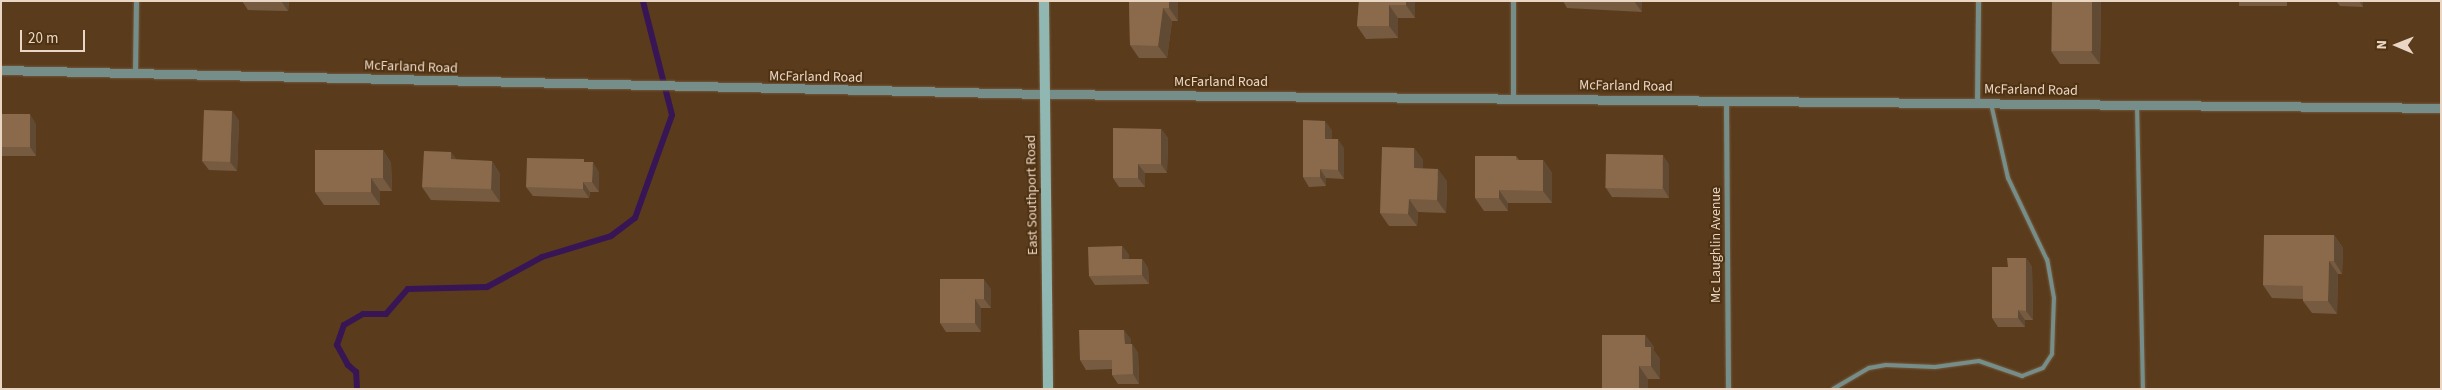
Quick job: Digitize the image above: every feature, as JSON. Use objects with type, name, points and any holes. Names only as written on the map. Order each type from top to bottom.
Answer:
[{"type":"main road","name":"East Southport Road","points":[[1044,1],[1048,389]]},
{"type":"street","points":[[135,73],[136,1]]},
{"type":"street","points":[[1513,1],[1513,99]]},
{"type":"street","points":[[1977,104],[1978,1]]},
{"type":"street","name":"McFarland Road","points":[[1,70],[724,89],[1044,94],[2441,108]]},
{"type":"street","name":"Mc Laughlin Avenue","points":[[1726,101],[1728,389]]},
{"type":"lane","points":[[1833,389],[1869,368],[1886,366],[1935,367],[1979,361],[2022,376],[2043,368],[2052,354],[2054,298],[2047,260],[2008,178],[1991,104]]},
{"type":"lane","points":[[2138,105],[2143,389]]},
{"type":"building","points":[[1129,1],[1169,1],[1169,8],[1163,8],[1158,46],[1130,45]]},
{"type":"building","points":[[1359,1],[1406,1],[1406,5],[1389,5],[1389,26],[1357,26]]},
{"type":"building","points":[[2052,1],[2092,1],[2092,51],[2052,51]]},
{"type":"building","points":[[204,110],[232,111],[230,162],[202,161]]},
{"type":"building","points":[[1,114],[30,114],[30,147],[1,147]]},
{"type":"building","points":[[1303,120],[1325,121],[1325,139],[1338,139],[1338,170],[1320,169],[1320,177],[1303,177]]},
{"type":"building","points":[[1113,128],[1161,129],[1161,164],[1138,164],[1138,178],[1113,178]]},
{"type":"building","points":[[1382,147],[1414,148],[1414,168],[1438,169],[1437,200],[1409,199],[1408,214],[1380,213]]},
{"type":"building","points":[[315,150],[383,150],[383,178],[371,178],[371,192],[315,192]]},
{"type":"building","points":[[424,151],[451,152],[451,159],[492,161],[491,189],[422,187]]},
{"type":"building","points":[[1606,154],[1663,155],[1662,189],[1605,188]]},
{"type":"building","points":[[1475,156],[1516,156],[1516,160],[1543,160],[1543,191],[1499,190],[1499,198],[1475,198]]},
{"type":"building","points":[[527,158],[584,159],[584,162],[593,162],[592,182],[583,182],[583,189],[526,187]]},
{"type":"building","points":[[2264,235],[2334,235],[2334,261],[2329,261],[2328,301],[2303,301],[2303,286],[2263,285]]},
{"type":"building","points":[[1122,246],[1122,259],[1142,259],[1142,275],[1089,276],[1088,247]]},
{"type":"building","points":[[2007,258],[2026,258],[2026,311],[2018,310],[2018,318],[1992,318],[1992,267],[2008,267]]},
{"type":"building","points":[[940,279],[984,279],[984,299],[975,299],[975,323],[940,323]]},
{"type":"building","points":[[1079,330],[1124,330],[1125,344],[1132,344],[1133,374],[1112,375],[1112,360],[1080,360]]},
{"type":"building","points":[[1602,335],[1645,335],[1645,347],[1651,347],[1651,366],[1639,366],[1639,389],[1602,389]]},
{"type":"waterway","points":[[357,389],[356,372],[348,365],[337,345],[344,325],[363,314],[386,314],[408,289],[487,287],[542,257],[611,236],[635,218],[672,115],[643,1]]}]
